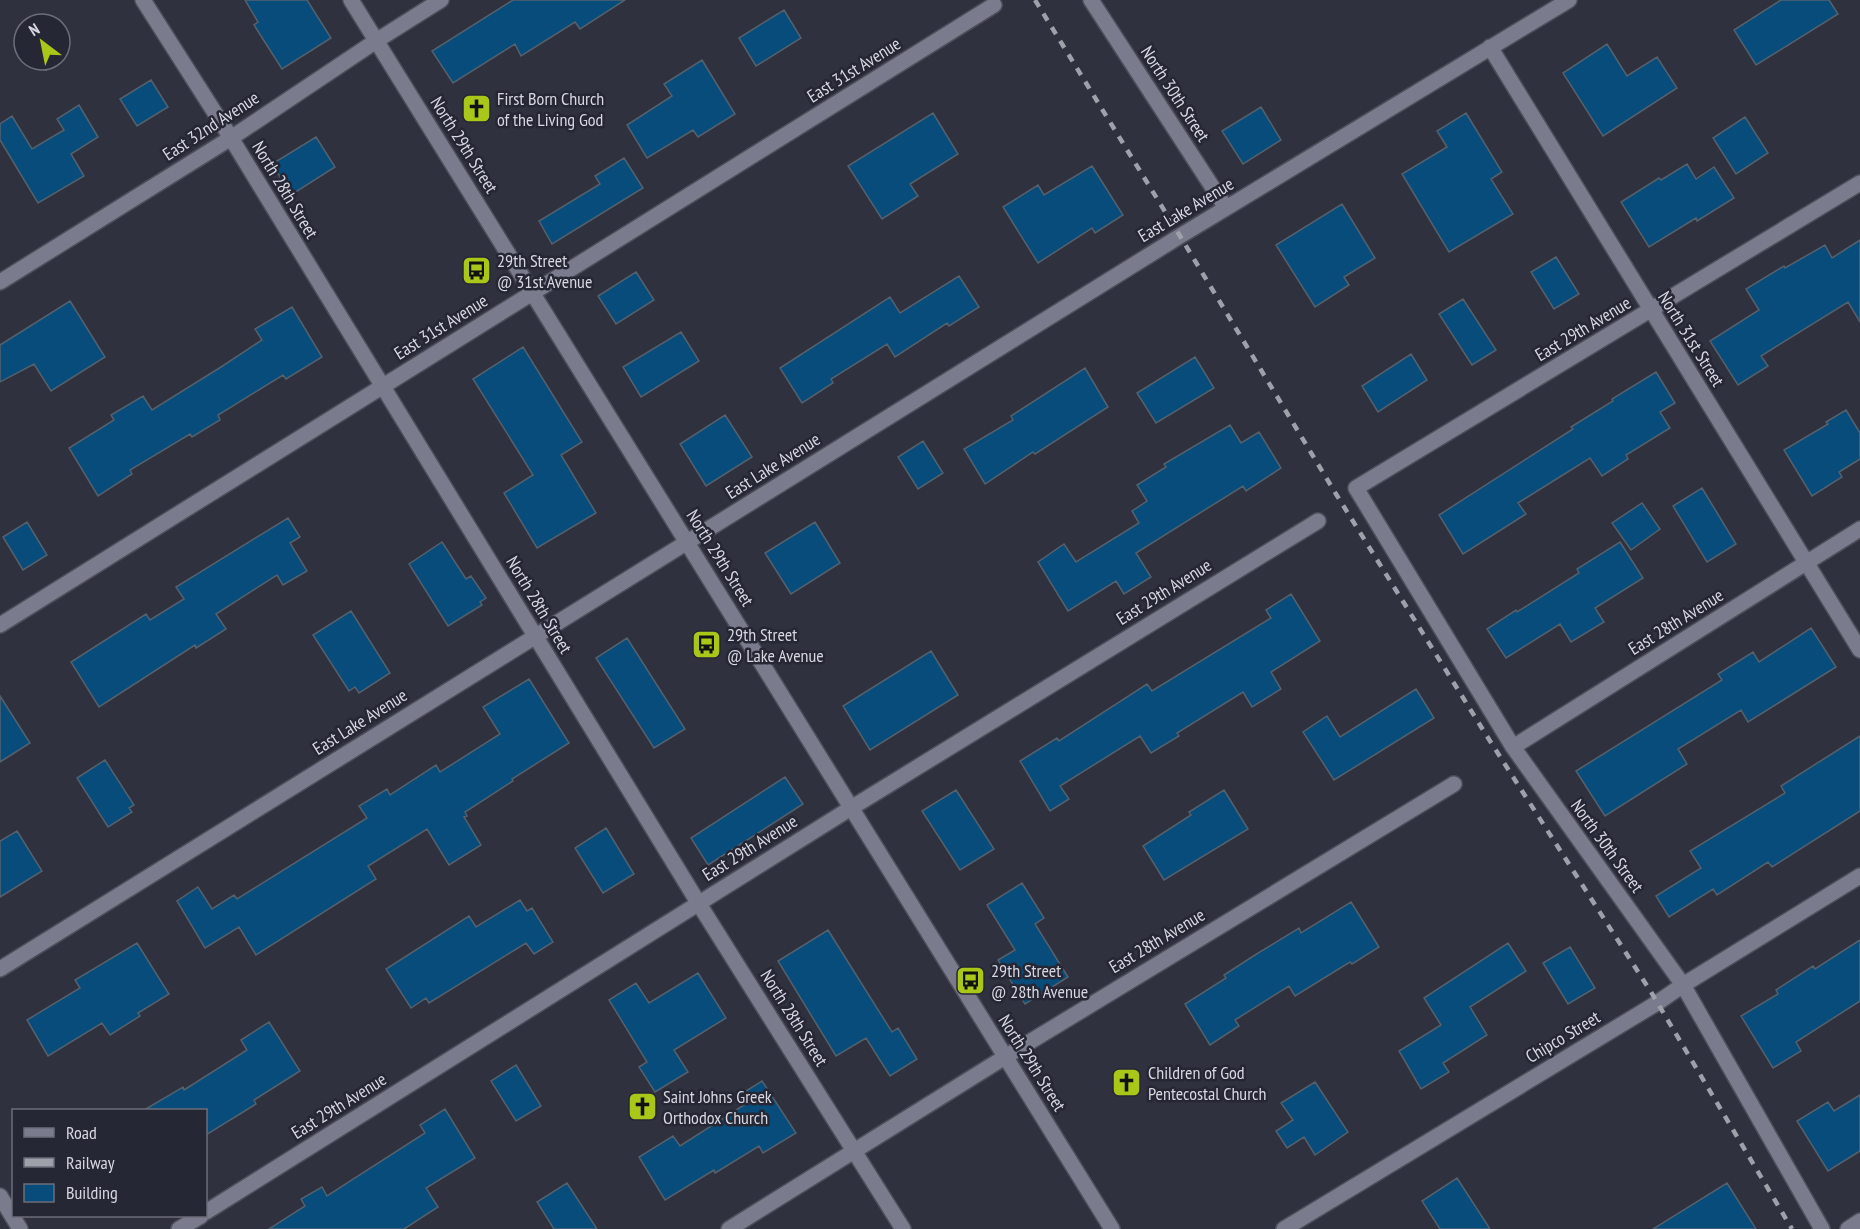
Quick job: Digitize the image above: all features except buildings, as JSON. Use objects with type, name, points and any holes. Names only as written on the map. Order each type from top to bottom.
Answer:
[{"type":"street","name":"North 28th Street","points":[[143,0],[231,138],[699,904],[903,1229]]},
{"type":"street","name":"North 29th Street","points":[[351,0],[1112,1229]]},
{"type":"street","name":"East 32nd Avenue","points":[[0,282],[231,138],[376,40],[441,0]]},
{"type":"street","name":"North 30th Street","points":[[1091,0],[1226,208]]},
{"type":"street","name":"East Lake Avenue","points":[[0,969],[1226,208],[1569,0]]},
{"type":"street","name":"East 31st Avenue","points":[[0,625],[994,5]]},
{"type":"street","name":"North 31st Street","points":[[1490,47],[1860,650]]},
{"type":"street","name":"East 29th Avenue","points":[[1356,488],[1860,183]]},
{"type":"street","name":"North 30th Street","points":[[1356,488],[1513,747],[1683,985],[1822,1229]]},
{"type":"street","name":"East 29th Avenue","points":[[207,1211],[851,808],[1318,520]]},
{"type":"street","name":"East 28th Avenue","points":[[1513,747],[1860,529]]},
{"type":"street","name":"East 28th Avenue","points":[[729,1229],[1005,1057],[1454,784]]},
{"type":"street","name":"Chipco Street","points":[[1284,1229],[1657,1003],[1860,876]]},
{"type":"street","points":[[0,1197],[12,1216]]},
{"type":"street","points":[[179,1229],[198,1217]]},
{"type":"street","points":[[1848,1229],[1860,1221]]},
{"type":"railway","points":[[1035,0],[1336,494],[1490,741],[1651,992],[1792,1229]]},
{"type":"place","name":"First Born Church of the Living God","points":[[476,109]]},
{"type":"place","name":"29th Street @ 31st Avenue","points":[[476,271]]},
{"type":"place","name":"29th Street @ Lake Avenue","points":[[706,645]]},
{"type":"place","name":"29th Street @ 28th Avenue","points":[[970,981]]},
{"type":"place","name":"Children of God Pentecostal Church","points":[[1127,1083]]},
{"type":"place","name":"Saint Johns Greek Orthodox Church","points":[[642,1107]]}]
